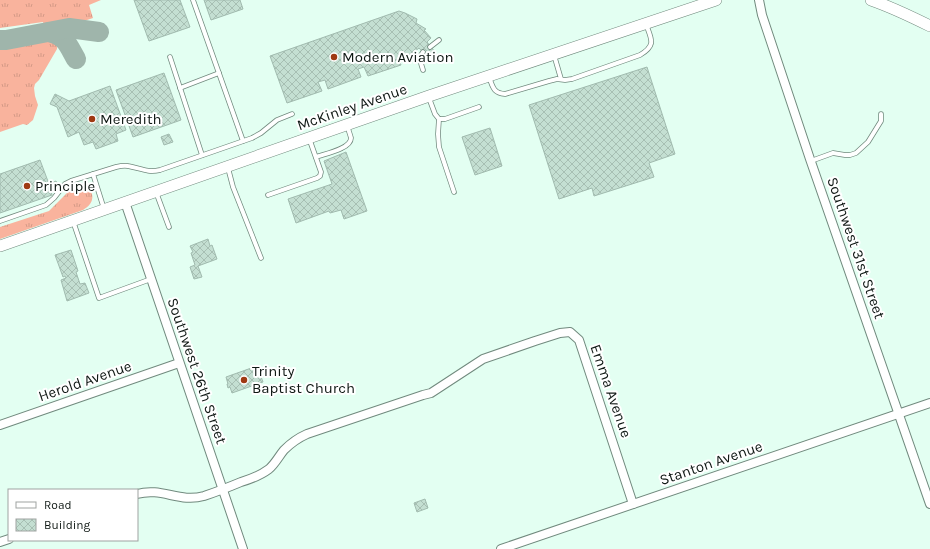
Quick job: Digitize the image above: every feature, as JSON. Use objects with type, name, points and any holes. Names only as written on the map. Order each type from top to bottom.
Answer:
[{"type":"main road","name":"McKinley Avenue","points":[[0,246],[428,96],[716,0]]},
{"type":"main road","points":[[870,0],[886,5],[930,26]]},
{"type":"street","name":"Southwest 31st Street","points":[[759,0],[762,15],[811,161],[930,504]]},
{"type":"street","name":"Southwest 26th Street","points":[[125,202],[243,549]]},
{"type":"street","name":"Emma Avenue","points":[[138,494],[151,492],[161,493],[188,499],[198,498],[222,490],[262,474],[277,461],[290,444],[307,434],[431,393],[483,359],[560,333],[570,332],[579,340],[633,504]]},
{"type":"street","name":"Herold Avenue","points":[[0,425],[179,363]]},
{"type":"street","name":"Stanton Avenue","points":[[501,549],[930,403]]},
{"type":"lane","points":[[193,0],[243,141]]},
{"type":"lane","points":[[489,76],[494,90],[498,94],[505,94],[557,79],[572,78],[640,55],[650,47],[651,42],[645,23]]},
{"type":"lane","points":[[430,47],[438,40]]},
{"type":"lane","points":[[422,70],[420,57],[423,52]]},
{"type":"lane","points":[[554,54],[561,79]]},
{"type":"lane","points":[[170,57],[202,155]]},
{"type":"lane","points":[[180,88],[219,73]]},
{"type":"lane","points":[[428,96],[435,114],[439,119],[439,147],[454,192]]},
{"type":"lane","points":[[439,119],[445,119],[479,107]]},
{"type":"lane","points":[[0,221],[46,205],[54,198],[65,184],[77,178],[122,166],[154,171],[252,138],[277,120],[292,114]]},
{"type":"lane","points":[[811,161],[833,153],[845,155],[856,153],[868,142],[881,121],[881,114]]},
{"type":"lane","points":[[316,157],[347,146],[351,138],[347,125]]},
{"type":"lane","points":[[268,195],[320,176],[321,172],[309,138]]},
{"type":"lane","points":[[228,166],[233,187],[261,258]]},
{"type":"lane","points":[[93,174],[104,209]]},
{"type":"lane","points":[[156,191],[169,228]]},
{"type":"lane","points":[[72,220],[99,298],[151,279]]},
{"type":"green space","points":[[0,0],[101,0],[89,5],[93,18],[87,20],[44,26],[43,22],[0,28]]},
{"type":"green space","points":[[46,37],[57,44],[57,49],[39,80],[35,84],[35,96],[38,105],[33,120],[27,125],[23,124],[0,132],[0,48]]},
{"type":"green space","points":[[81,184],[89,189],[92,195],[92,201],[83,210],[0,239],[0,227],[49,211],[73,187]]},
{"type":"building","points":[[134,0],[180,0],[190,27],[149,41]]},
{"type":"building","points":[[204,0],[240,0],[243,9],[211,20]]},
{"type":"building","name":"Modern Aviation","points":[[399,11],[417,19],[416,23],[426,29],[424,30],[431,38],[427,42],[435,52],[428,58],[419,48],[408,57],[405,54],[398,56],[401,65],[368,76],[364,67],[358,69],[361,77],[328,89],[325,80],[318,82],[322,91],[287,103],[270,56]]},
{"type":"building","points":[[647,67],[675,154],[649,163],[654,177],[594,196],[592,188],[559,199],[529,105]]},
{"type":"building","points":[[164,73],[181,120],[133,137],[116,90]]},
{"type":"building","name":"Meredith","points":[[110,86],[126,130],[116,134],[118,141],[96,149],[93,142],[84,145],[79,132],[68,137],[57,107],[50,104],[55,94],[69,101]]},
{"type":"building","points":[[490,128],[502,166],[475,175],[462,137]]},
{"type":"building","points":[[169,134],[173,142],[164,145],[161,137]]},
{"type":"building","points":[[346,152],[367,211],[344,219],[341,210],[330,213],[329,211],[296,223],[288,199],[332,184],[324,161]]},
{"type":"building","name":"Principle","points":[[40,160],[49,184],[56,181],[58,185],[50,187],[52,195],[0,213],[0,174]]},
{"type":"building","points":[[208,239],[217,259],[198,266],[202,277],[194,279],[190,267],[195,265],[191,253],[193,252],[190,246]]},
{"type":"building","points":[[71,250],[78,271],[76,272],[80,284],[85,283],[89,293],[67,301],[61,280],[66,278],[65,276],[63,277],[55,255]]},
{"type":"building","name":"Trinity Baptist Church","points":[[257,366],[263,382],[232,393],[230,387],[228,388],[226,377]]},
{"type":"building","points":[[425,499],[428,508],[417,512],[414,503]]},
{"type":"taxiway","points":[[0,40],[69,28],[99,32]]},
{"type":"taxiway","points":[[49,32],[63,39],[76,59]]},
{"type":"place","name":"Modern Aviation","points":[[334,57]]},
{"type":"place","name":"Meredith","points":[[92,119]]},
{"type":"place","name":"Principle","points":[[27,186]]},
{"type":"place","name":"Trinity Baptist Church","points":[[244,380]]}]
